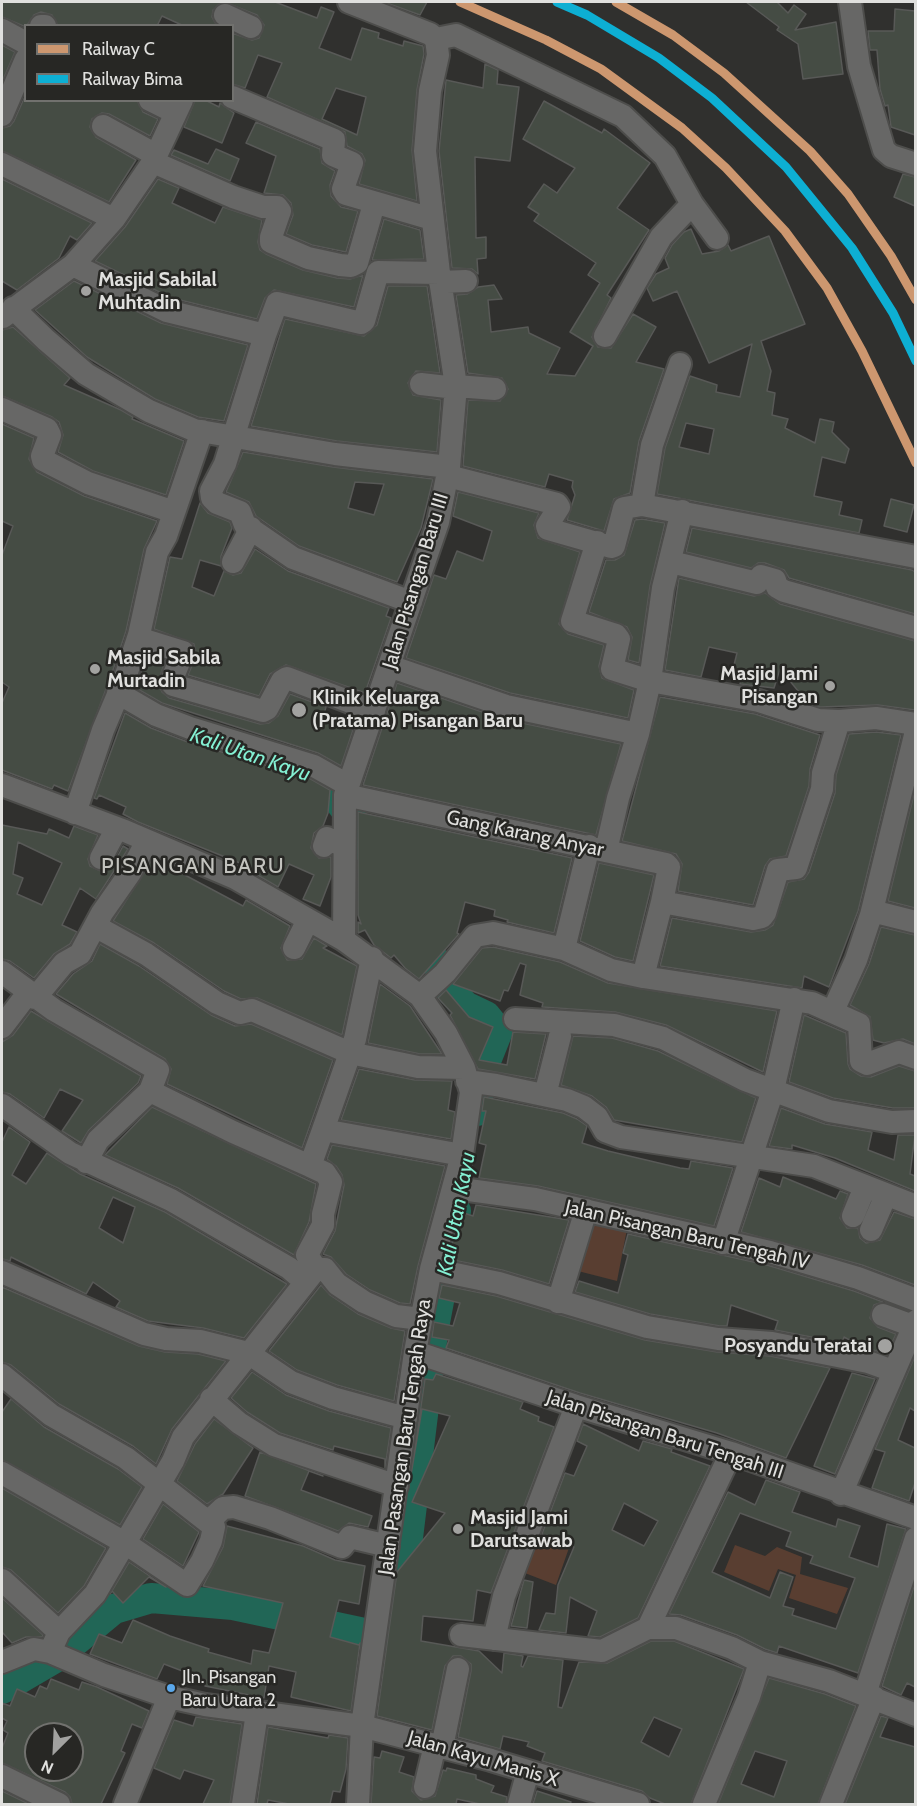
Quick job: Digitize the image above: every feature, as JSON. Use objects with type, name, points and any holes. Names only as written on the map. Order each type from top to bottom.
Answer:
[{"type":"street","points":[[349,2],[430,34],[436,39],[456,35],[623,116],[665,156],[692,204],[717,238]]},
{"type":"street","points":[[850,2],[859,66],[884,150],[891,156],[915,164]]},
{"type":"street","points":[[225,14],[251,27]]},
{"type":"street","points":[[2,30],[24,42]]},
{"type":"street","name":"Jalan Pisangan Baru III","points":[[344,940],[334,846],[345,797],[438,522],[448,471],[456,382],[432,219],[425,151],[430,91],[438,54],[436,39]]},
{"type":"street","points":[[2,115],[24,64]]},
{"type":"street","points":[[234,98],[334,140],[333,155],[352,163],[344,192],[374,204],[432,219]]},
{"type":"street","points":[[158,102],[179,107],[154,158],[114,219],[73,265],[7,313],[86,374],[149,411],[202,431],[448,471],[557,504],[559,507],[547,526],[548,529],[614,546],[624,508],[642,505],[915,557]]},
{"type":"street","points":[[103,126],[154,158],[233,197],[263,207],[277,207],[280,211],[271,242],[308,258],[340,265],[351,266],[357,263],[374,204]]},
{"type":"street","points":[[2,164],[114,219]]},
{"type":"street","points":[[605,336],[661,237],[692,204]]},
{"type":"street","points":[[73,265],[166,311],[265,335]]},
{"type":"street","points":[[411,602],[293,558],[243,524],[240,512],[217,503],[212,498],[211,491],[234,438],[277,303],[361,323],[364,321],[378,272],[466,281]]},
{"type":"street","points":[[642,505],[652,445],[680,364]]},
{"type":"street","points":[[420,377],[495,389]]},
{"type":"street","points":[[2,409],[47,429],[50,435],[42,456],[43,460],[88,483],[174,512]]},
{"type":"street","points":[[75,813],[138,638],[157,552],[166,536],[202,431]]},
{"type":"street","points":[[564,949],[618,798],[638,734],[650,681],[663,588],[682,511]]},
{"type":"street","points":[[233,562],[251,528]]},
{"type":"street","points":[[597,542],[573,621],[616,635],[619,639],[612,669],[650,681],[759,701],[818,720],[839,722],[876,718],[915,724]]},
{"type":"street","points":[[671,562],[757,583],[761,576],[776,580],[777,587],[784,591],[915,627]]},
{"type":"street","points":[[138,638],[183,652],[171,682],[173,685],[263,711],[267,709],[282,681],[287,678],[374,711]]},
{"type":"street","points":[[389,666],[506,706],[638,734]]},
{"type":"street","name":"Gang Karang Anyar","points":[[116,698],[165,718],[314,766],[345,797],[598,849],[669,867],[662,902]]},
{"type":"street","points":[[643,977],[662,902],[753,919],[762,917],[778,870],[796,868],[822,789],[823,773],[839,722]]},
{"type":"street","points":[[833,1011],[856,960],[872,910],[915,731]]},
{"type":"street","points":[[2,785],[117,828],[235,878],[344,940],[372,958],[420,996],[446,1033],[472,1079]]},
{"type":"street","points":[[101,858],[117,828]]},
{"type":"street","points":[[2,1027],[64,963],[80,954],[147,841]]},
{"type":"street","points":[[872,910],[915,922]]},
{"type":"street","points":[[294,948],[308,920]]},
{"type":"street","points":[[95,926],[146,954],[217,1003],[240,1013],[252,1010],[350,1053],[545,1095],[584,1107],[597,1117],[605,1131],[621,1137],[822,1168],[865,1187],[915,1204]]},
{"type":"street","points":[[420,996],[443,974],[475,936],[493,933],[564,949],[604,967],[643,977],[794,999],[833,1011],[859,1024],[858,1042],[861,1061],[867,1064],[899,1052],[915,1058]]},
{"type":"street","points":[[310,1166],[350,1053],[372,958]]},
{"type":"street","points":[[2,972],[31,995],[158,1070],[150,1091],[98,1140],[86,1162]]},
{"type":"street","points":[[723,1243],[773,1090],[794,999]]},
{"type":"street","points":[[516,1019],[614,1024],[663,1038],[745,1080],[849,1116],[892,1122],[915,1121]]},
{"type":"street","points":[[545,1095],[560,1036]]},
{"type":"street","name":"Jalan Pasangan Baru Tengah Raya","points":[[358,1804],[362,1726],[406,1418],[425,1356],[421,1319],[439,1270],[458,1188],[472,1079]]},
{"type":"street","points":[[150,1091],[233,1132],[326,1173],[331,1182],[323,1214],[323,1225],[307,1257],[310,1276]]},
{"type":"street","points":[[2,1105],[86,1162],[171,1200],[289,1268],[310,1276]]},
{"type":"street","points":[[323,1130],[462,1155]]},
{"type":"street","points":[[853,1216],[865,1187]]},
{"type":"street","name":"Jalan Pisangan Baru Tengah IV","points":[[458,1188],[586,1210],[814,1264],[915,1300]]},
{"type":"street","points":[[871,1230],[886,1195]]},
{"type":"street","points":[[558,1302],[586,1210]]},
{"type":"street","points":[[2,1662],[34,1649],[53,1645],[90,1601],[125,1544],[183,1437],[310,1276],[325,1269],[337,1284],[364,1302],[396,1316],[421,1319]]},
{"type":"street","points":[[439,1270],[499,1283],[647,1327],[718,1339],[772,1343],[868,1362],[893,1371]]},
{"type":"street","points":[[2,1272],[144,1334],[166,1339],[200,1341],[248,1353],[291,1382],[333,1398],[406,1418]]},
{"type":"street","points":[[841,1494],[893,1371],[913,1332],[883,1315]]},
{"type":"street","name":"Jalan Pisangan Baru Tengah III","points":[[425,1356],[576,1407],[731,1453],[915,1521]]},
{"type":"street","points":[[2,1375],[51,1415],[126,1458],[208,1522],[214,1527],[211,1541],[187,1585],[125,1544],[2,1473]]},
{"type":"street","points":[[211,1400],[239,1423],[274,1445],[397,1486]]},
{"type":"street","points":[[494,1639],[504,1596],[576,1407]]},
{"type":"street","points":[[648,1628],[731,1453]]},
{"type":"street","points":[[208,1522],[223,1508],[234,1507],[270,1518],[342,1547],[350,1537],[388,1546]]},
{"type":"street","points":[[831,1804],[869,1695],[915,1521]]},
{"type":"street","points":[[2,1580],[53,1645]]},
{"type":"street","points":[[462,1635],[602,1651],[648,1628],[676,1628],[732,1648],[760,1662],[869,1695],[915,1714]]},
{"type":"street","name":"Jalan Kayu Manis X","points":[[53,1645],[79,1665],[169,1697],[257,1713],[362,1726],[528,1771],[638,1804]]},
{"type":"street","points":[[704,1804],[760,1662]]},
{"type":"street","points":[[425,1787],[439,1746],[458,1670]]},
{"type":"street","points":[[125,1804],[169,1697]]},
{"type":"street","points":[[243,1804],[257,1713]]},
{"type":"street","points":[[519,1804],[528,1771]]},
{"type":"street","points":[[2,1776],[59,1804]]},
{"type":"shaded area","points":[[588,1221],[627,1229],[617,1281],[574,1270]]},
{"type":"shaded area","points":[[530,1532],[570,1545],[556,1585],[517,1570]]},
{"type":"shaded area","points":[[735,1545],[765,1556],[777,1547],[802,1557],[800,1574],[848,1588],[837,1614],[789,1598],[796,1575],[778,1569],[769,1591],[724,1572]]},
{"type":"building","points":[[2,2],[224,2],[213,10],[212,17],[216,24],[180,24],[162,16],[158,24],[57,24],[52,15],[41,12],[34,15],[24,26],[2,17]]},
{"type":"building","points":[[224,2],[275,2],[317,18],[321,7],[334,12],[319,48],[351,60],[362,28],[379,33],[378,38],[403,46],[404,41],[423,46],[424,54],[417,90],[412,150],[417,201],[359,184],[365,160],[362,154],[347,146],[345,132],[267,97],[282,63],[258,55],[245,88],[234,85],[234,34],[252,40],[259,38],[264,25],[257,15]],"holes":[[[336,88],[366,97],[357,135],[322,119]]]},
{"type":"building","points":[[384,2],[427,2],[420,15]]},
{"type":"building","points":[[746,2],[777,2],[788,13],[794,5],[806,14],[795,30],[836,22],[843,74],[803,79],[798,44],[777,30],[779,27]]},
{"type":"building","points":[[895,9],[915,11],[915,135],[891,127],[888,105],[885,106],[880,89],[877,50],[870,50],[868,31],[894,31]]},
{"type":"building","points":[[2,45],[15,52],[2,82]]},
{"type":"building","points":[[485,64],[498,70],[497,84],[519,87],[510,161],[475,157],[476,238],[486,237],[486,258],[477,259],[478,274],[472,269],[452,268],[439,151],[446,80],[483,88]]},
{"type":"building","points":[[24,98],[24,102],[138,102],[143,112],[158,119],[150,136],[109,114],[102,113],[92,119],[90,127],[96,137],[136,160],[109,202],[2,151],[2,128],[10,126]]},
{"type":"building","points":[[544,101],[602,133],[604,129],[650,163],[617,208],[649,230],[607,295],[611,298],[592,337],[598,347],[611,348],[633,314],[656,327],[636,362],[664,369],[639,441],[630,493],[614,499],[604,531],[567,520],[575,495],[572,487],[573,481],[549,474],[545,487],[463,466],[468,400],[500,401],[508,389],[502,378],[468,373],[456,295],[467,294],[478,287],[494,285],[502,299],[488,300],[491,332],[528,327],[529,333],[560,348],[547,374],[575,376],[593,346],[570,332],[600,283],[588,275],[596,263],[534,221],[539,214],[528,207],[544,184],[557,193],[575,168],[523,139]]},
{"type":"building","points":[[194,102],[209,102],[219,107],[220,103],[234,113],[222,143],[184,127]]},
{"type":"building","points":[[256,122],[320,149],[322,163],[335,171],[330,185],[331,196],[341,207],[358,211],[346,252],[312,245],[286,234],[293,215],[291,203],[283,195],[264,193],[276,156],[246,143]]},
{"type":"building","points":[[216,149],[239,159],[230,181],[171,155],[174,150],[208,164]]},
{"type":"building","points":[[903,174],[915,177],[915,206],[894,197]]},
{"type":"building","points":[[2,179],[92,223],[77,240],[70,236],[59,258],[17,290],[2,281]]},
{"type":"building","points":[[158,179],[179,188],[172,203],[215,223],[223,207],[262,220],[258,242],[260,250],[266,254],[303,270],[337,278],[350,279],[363,275],[354,307],[274,290],[265,298],[257,319],[172,298],[95,261],[125,227]]},
{"type":"building","points":[[384,219],[420,230],[424,259],[372,260]]},
{"type":"building","points":[[691,229],[702,254],[719,251],[728,245],[731,251],[769,236],[805,324],[761,341],[771,371],[767,391],[775,393],[772,415],[788,419],[785,428],[815,443],[820,419],[834,422],[832,432],[849,449],[845,463],[822,457],[814,496],[842,502],[839,515],[862,520],[859,533],[657,494],[665,448],[690,376],[717,385],[716,392],[740,397],[752,344],[709,363],[677,291],[653,301],[647,288],[656,274],[669,268],[665,258],[672,245],[684,232]],"holes":[[[686,423],[714,429],[709,454],[679,447]]]},
{"type":"building","points":[[74,281],[161,323],[248,345],[224,421],[198,417],[155,399],[87,357],[35,310]]},
{"type":"building","points":[[388,286],[427,286],[440,373],[416,371],[408,383],[413,395],[441,400],[437,452],[337,441],[251,426],[285,319],[364,336],[377,325]]},
{"type":"building","points":[[13,327],[70,378],[64,385],[121,410],[133,417],[132,419],[184,441],[166,495],[93,471],[58,452],[63,435],[59,422],[2,396],[2,330]]},
{"type":"building","points":[[2,424],[34,438],[29,459],[37,472],[84,496],[157,521],[144,549],[126,631],[68,791],[54,785],[52,789],[2,770],[2,703],[9,687],[2,682],[2,555],[13,526],[2,521]]},
{"type":"building","points":[[243,452],[333,467],[433,479],[421,528],[397,582],[299,546],[256,516],[249,502],[226,492]],"holes":[[[355,482],[384,484],[374,515],[348,508]]]},
{"type":"building","points":[[458,492],[539,513],[534,525],[538,538],[580,552],[559,624],[568,634],[604,645],[599,666],[602,678],[634,690],[628,718],[510,693],[406,658],[434,575],[446,579],[457,551],[483,561],[492,531],[453,516]]},
{"type":"building","points":[[891,499],[914,505],[907,532],[884,526]]},
{"type":"building","points":[[200,503],[208,513],[230,522],[232,528],[221,556],[221,566],[200,560],[192,587],[214,596],[224,571],[233,575],[241,573],[255,549],[288,571],[389,608],[386,616],[391,618],[365,693],[286,665],[270,674],[259,696],[188,675],[196,656],[194,644],[154,629],[170,557],[182,559]]},
{"type":"building","points":[[635,520],[665,523],[650,586],[639,663],[628,660],[632,637],[627,627],[589,612],[606,560],[615,560],[624,555]]},
{"type":"building","points":[[692,528],[912,570],[915,572],[915,614],[789,578],[784,570],[765,563],[758,563],[751,568],[686,552]]},
{"type":"building","points":[[679,578],[754,596],[765,593],[780,604],[915,641],[915,710],[878,705],[820,707],[808,703],[780,669],[774,688],[740,684],[741,679],[731,677],[737,653],[709,647],[701,677],[665,670]]},
{"type":"building","points":[[147,655],[165,661],[158,683],[162,692],[169,698],[260,724],[269,723],[278,716],[290,694],[326,707],[323,717],[353,730],[341,766],[318,753],[162,703],[136,688]]},
{"type":"building","points":[[397,683],[503,719],[621,744],[596,835],[363,785]]},
{"type":"building","points":[[660,697],[755,714],[820,735],[810,769],[809,786],[786,856],[770,859],[765,866],[753,905],[678,891],[682,864],[676,854],[622,841]]},
{"type":"building","points":[[125,713],[151,728],[185,741],[309,778],[330,790],[328,813],[323,826],[314,833],[311,848],[319,858],[331,857],[331,877],[320,906],[303,899],[314,875],[289,864],[278,887],[249,870],[250,867],[138,822],[123,814],[126,807],[99,795],[97,799],[94,798]]},
{"type":"building","points":[[876,732],[901,735],[858,911],[829,987],[804,976],[802,988],[660,966],[672,918],[751,932],[765,930],[773,925],[788,882],[804,879],[809,872],[835,793],[836,775],[849,734]]},
{"type":"building","points":[[915,790],[915,908],[888,901]]},
{"type":"building","points":[[358,812],[572,858],[554,933],[507,922],[508,920],[494,916],[495,910],[465,902],[457,933],[459,934],[419,979],[394,955],[391,958],[374,945],[365,930],[358,933],[358,922],[361,924],[358,915]]},
{"type":"building","points":[[2,825],[47,834],[49,829],[69,838],[74,826],[98,835],[88,859],[90,866],[101,871],[113,865],[123,846],[128,849],[96,899],[80,888],[62,925],[77,932],[70,944],[54,954],[34,978],[10,961],[2,959]],"holes":[[[18,842],[62,863],[42,905],[17,894],[23,878],[13,874]]]},
{"type":"building","points":[[153,858],[243,906],[246,900],[290,926],[281,948],[287,960],[302,959],[314,938],[327,946],[323,948],[357,966],[342,1035],[257,998],[241,999],[224,991],[154,943],[113,921]]},
{"type":"building","points":[[599,863],[654,875],[633,961],[615,957],[580,941]]},
{"type":"building","points":[[881,927],[915,935],[915,1044],[903,1039],[884,1043],[873,1040],[870,1017],[850,1005],[869,964]]},
{"type":"building","points":[[100,944],[139,966],[211,1015],[235,1026],[251,1024],[333,1060],[302,1148],[167,1084],[171,1069],[165,1059],[56,994],[73,974],[92,961]]},
{"type":"building","points":[[493,947],[560,962],[608,983],[777,1011],[763,1072],[666,1025],[615,1012],[542,1007],[543,1003],[520,995],[526,965],[520,963],[508,991],[504,990],[500,1001],[453,984],[482,948]]},
{"type":"building","points":[[380,984],[410,1006],[442,1054],[420,1054],[368,1043]]},
{"type":"building","points":[[446,990],[469,1017],[493,1027],[479,1060],[507,1065],[513,1032],[546,1034],[535,1079],[478,1069],[450,1015],[452,1013],[438,998]]},
{"type":"building","points":[[31,1011],[141,1076],[138,1083],[89,1130],[81,1143],[62,1131],[83,1100],[60,1089],[44,1118],[10,1094],[2,1092],[2,1042],[13,1035]]},
{"type":"building","points":[[804,1015],[846,1033],[848,1064],[850,1069],[861,1076],[871,1077],[899,1066],[915,1071],[915,1108],[893,1108],[833,1098],[789,1082]]},
{"type":"building","points":[[573,1036],[612,1038],[658,1051],[756,1098],[742,1142],[614,1120],[606,1107],[592,1096],[561,1085]]},
{"type":"building","points":[[359,1069],[415,1080],[452,1081],[448,1110],[455,1112],[451,1139],[341,1120]]},
{"type":"building","points":[[484,1097],[563,1113],[577,1119],[587,1126],[582,1143],[608,1151],[680,1168],[689,1169],[691,1161],[733,1168],[714,1226],[538,1186],[479,1178],[486,1145],[479,1143],[486,1111],[482,1111]]},
{"type":"building","points":[[152,1107],[316,1184],[309,1222],[294,1255],[178,1188],[105,1155]]},
{"type":"building","points":[[781,1108],[825,1124],[872,1132],[868,1150],[894,1160],[898,1135],[915,1135],[910,1174],[915,1176],[915,1191],[835,1158],[792,1145],[792,1149],[769,1146]]},
{"type":"building","points":[[9,1127],[30,1142],[12,1175],[26,1184],[47,1153],[80,1174],[165,1212],[287,1284],[244,1338],[203,1328],[148,1321],[116,1307],[120,1301],[93,1282],[86,1294],[11,1257],[10,1261],[2,1259],[2,1142]],"holes":[[[113,1197],[135,1207],[123,1243],[99,1228]]]},
{"type":"building","points":[[332,1145],[445,1166],[410,1304],[400,1303],[370,1290],[346,1274],[331,1257],[323,1254],[335,1231],[344,1185],[342,1175],[327,1159]]},
{"type":"building","points":[[783,1177],[836,1199],[840,1191],[848,1194],[840,1218],[847,1228],[858,1228],[860,1238],[866,1243],[880,1240],[894,1212],[915,1219],[915,1285],[862,1265],[741,1232],[759,1178],[780,1187]]},
{"type":"building","points":[[476,1205],[569,1220],[549,1284],[502,1270],[448,1259],[461,1212],[473,1216]]},
{"type":"building","points":[[628,1234],[767,1265],[854,1291],[883,1302],[874,1305],[870,1318],[878,1327],[896,1334],[887,1354],[862,1347],[844,1337],[842,1343],[775,1330],[778,1321],[731,1305],[727,1326],[720,1326],[650,1314],[575,1292],[579,1281],[618,1293],[628,1255],[623,1253]]},
{"type":"building","points":[[321,1285],[330,1295],[358,1314],[391,1328],[405,1331],[394,1401],[337,1385],[297,1370],[269,1351]]},
{"type":"building","points":[[442,1285],[496,1296],[645,1340],[717,1352],[770,1356],[830,1368],[786,1458],[717,1433],[580,1393],[446,1348],[449,1340],[432,1337],[434,1322],[453,1326],[460,1303],[439,1298]]},
{"type":"building","points":[[2,1287],[139,1346],[165,1352],[198,1354],[226,1361],[172,1429],[156,1464],[133,1446],[59,1404],[11,1365],[2,1362]]},
{"type":"building","points":[[915,1356],[915,1411],[910,1408],[898,1440],[915,1448],[915,1483],[909,1501],[872,1488],[885,1452],[875,1449]]},
{"type":"building","points":[[252,1372],[286,1395],[329,1411],[391,1428],[385,1468],[385,1459],[334,1446],[333,1450],[280,1433],[247,1412],[231,1398]]},
{"type":"building","points":[[852,1373],[875,1379],[835,1474],[814,1466]]},
{"type":"building","points":[[436,1374],[523,1402],[520,1409],[539,1417],[538,1421],[554,1427],[491,1593],[477,1590],[473,1621],[423,1616],[421,1641],[479,1651],[502,1673],[504,1653],[523,1656],[521,1666],[523,1667],[528,1656],[563,1660],[558,1707],[562,1708],[579,1662],[607,1663],[651,1641],[674,1641],[744,1669],[691,1804],[665,1804],[650,1798],[642,1791],[542,1761],[545,1753],[527,1746],[529,1742],[503,1736],[500,1749],[458,1737],[471,1671],[471,1664],[461,1656],[453,1656],[445,1666],[432,1730],[377,1716],[397,1572],[445,1513],[412,1502],[450,1416],[422,1409],[411,1475],[425,1379],[433,1380]],"holes":[[[654,1717],[682,1729],[669,1757],[641,1742]]]},
{"type":"building","points":[[11,1399],[44,1427],[118,1469],[142,1487],[120,1525],[2,1460],[2,1412]]},
{"type":"building","points":[[214,1419],[253,1448],[223,1494],[207,1504],[177,1481],[195,1444]]},
{"type":"building","points":[[583,1424],[639,1451],[643,1441],[672,1449],[671,1452],[710,1466],[638,1618],[600,1637],[588,1636],[597,1611],[570,1597],[566,1633],[539,1630],[546,1613],[555,1614],[558,1585],[574,1547],[542,1534],[565,1473],[574,1476],[587,1446],[577,1441]],"holes":[[[624,1503],[658,1521],[644,1546],[612,1530]]]},
{"type":"building","points":[[260,1452],[323,1476],[309,1471],[301,1490],[372,1516],[368,1527],[349,1523],[338,1531],[245,1496]]},
{"type":"building","points":[[766,1480],[800,1492],[792,1512],[836,1527],[838,1519],[860,1526],[849,1557],[878,1567],[887,1524],[906,1529],[858,1673],[779,1646],[777,1653],[737,1635],[681,1615],[669,1614],[728,1492],[755,1505]],"holes":[[[740,1513],[791,1532],[786,1546],[813,1556],[810,1563],[855,1578],[836,1629],[792,1615],[794,1609],[783,1606],[793,1577],[780,1572],[770,1598],[712,1572]]]},
{"type":"building","points":[[2,1488],[106,1548],[84,1586],[58,1613],[11,1570],[2,1567]]},
{"type":"building","points":[[163,1504],[199,1532],[183,1566],[143,1539]]},
{"type":"building","points":[[227,1526],[303,1546],[335,1560],[365,1566],[359,1604],[339,1600],[330,1637],[359,1645],[360,1643],[351,1711],[291,1697],[296,1672],[269,1666],[264,1698],[205,1686],[206,1680],[164,1664],[157,1679],[90,1654],[99,1634],[122,1643],[133,1620],[209,1649],[208,1652],[251,1664],[253,1650],[269,1653],[283,1603],[203,1586],[223,1547]]},
{"type":"building","points":[[129,1562],[166,1587],[149,1577],[123,1603],[112,1591],[110,1594]]},
{"type":"building","points":[[524,1580],[533,1582],[527,1628],[511,1626]]},
{"type":"building","points":[[915,1583],[915,1687],[907,1683],[901,1695],[882,1686]]},
{"type":"building","points":[[2,1598],[43,1635],[42,1637],[26,1637],[12,1643],[2,1632]]},
{"type":"building","points":[[769,1678],[825,1694],[856,1706],[818,1804],[718,1804]],"holes":[[[755,1751],[787,1761],[774,1797],[741,1784]]]},
{"type":"building","points":[[51,1679],[79,1690],[82,1682],[149,1711],[142,1728],[132,1724],[121,1751],[125,1753],[101,1804],[72,1804],[65,1792],[43,1782],[84,1782],[84,1722],[24,1722],[24,1773],[2,1763],[2,1748],[8,1733],[3,1730],[7,1721],[2,1718],[2,1703],[10,1706],[17,1689],[35,1697],[40,1686],[47,1689]]},
{"type":"building","points":[[881,1716],[888,1718],[880,1737],[915,1747],[915,1804],[845,1804]]},
{"type":"building","points":[[196,1717],[242,1724],[230,1804],[203,1804],[214,1780],[184,1770],[180,1779],[154,1768],[174,1720],[193,1726]]},
{"type":"building","points":[[268,1727],[328,1738],[329,1735],[348,1738],[346,1769],[340,1792],[333,1791],[330,1804],[289,1804],[268,1800],[267,1804],[257,1804]]},
{"type":"building","points":[[382,1751],[404,1757],[399,1772],[414,1777],[412,1791],[421,1800],[435,1796],[443,1770],[446,1771],[447,1768],[476,1775],[476,1779],[494,1786],[491,1792],[507,1797],[506,1804],[480,1804],[457,1799],[456,1804],[371,1804],[374,1757],[380,1758]]},
{"type":"building","points":[[2,1791],[29,1804],[2,1804]]},
{"type":"building","points":[[537,1791],[571,1802],[570,1804],[533,1804]]},
{"type":"waterway","name":"Kali Utan Kayu","points":[[292,765],[316,775],[333,793],[351,817],[377,864]]},
{"type":"waterway","name":"Kali Utan Kayu","points":[[411,927],[439,967],[447,986],[465,1006],[486,1016],[498,1031],[480,1076],[477,1111]]},
{"type":"waterway","name":"Kali Utan Kayu","points":[[2,1689],[55,1658],[114,1609],[151,1598],[233,1605],[383,1637],[397,1628],[433,1333],[456,1211]]},
{"type":"rail line","name":"C","points":[[460,2],[546,40],[601,69],[682,128],[726,168],[785,231],[827,288],[862,351],[916,463]]},
{"type":"rail line","name":"Bima","points":[[557,2],[587,15],[659,58],[712,98],[786,167],[852,248],[893,313],[916,361]]},
{"type":"rail line","name":"C","points":[[616,2],[673,35],[724,73],[810,151],[848,194],[891,256],[916,300]]},
{"type":"place","name":"Masjid Sabilal Muhtadin","points":[[86,291]]},
{"type":"place","name":"Masjid Sabila Murtadin","points":[[95,669]]},
{"type":"place","name":"Masjid Jami Pisangan","points":[[830,686]]},
{"type":"place","name":"Klinik Keluarga (Pratama) Pisangan Baru","points":[[299,710]]},
{"type":"place","name":"Posyandu Teratai","points":[[885,1346]]},
{"type":"place","name":"Masjid Jami Darutsawab","points":[[458,1529]]},
{"type":"place","name":"Jln. Pisangan Baru Utara 2","points":[[171,1688]]},
{"type":"district","name":"PISANGAN BARU","points":[[193,867]]}]
